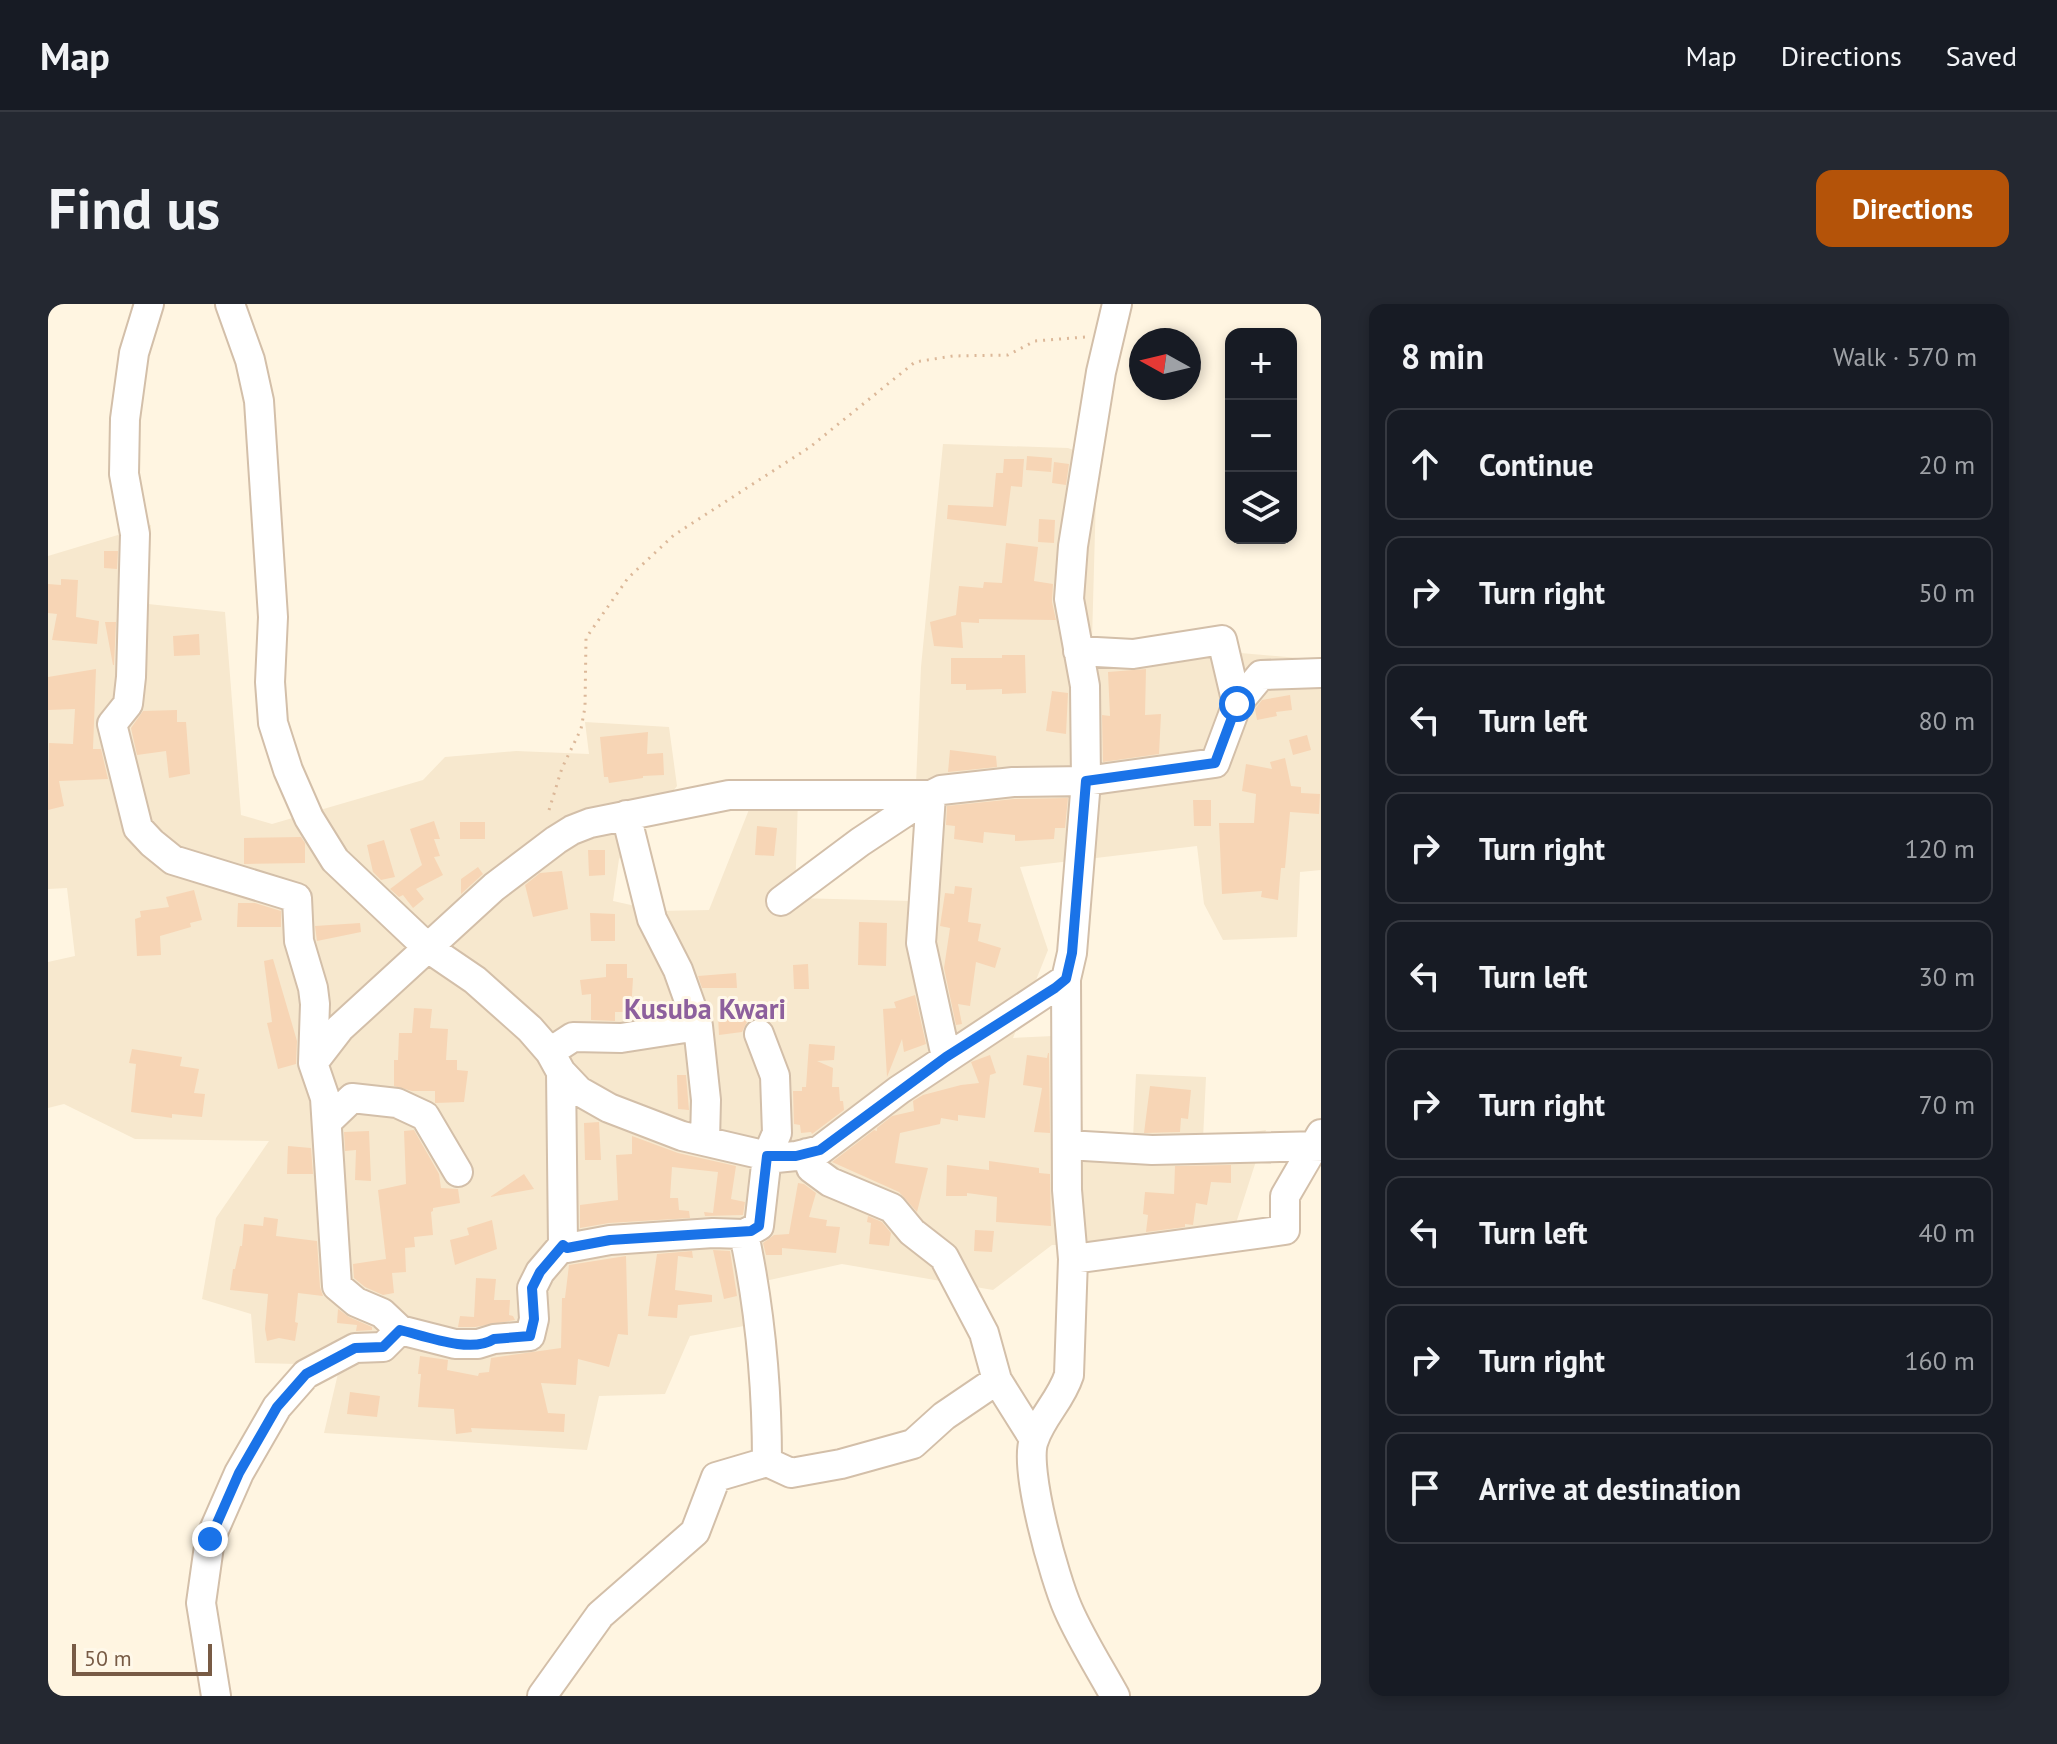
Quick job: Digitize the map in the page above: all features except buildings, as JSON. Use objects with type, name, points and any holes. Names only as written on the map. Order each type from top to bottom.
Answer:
[{"type":"street","points":[[149,304],[134,353],[125,419],[124,474],[135,534],[131,677],[128,704],[112,724],[138,828],[152,843],[173,860],[297,898],[299,941],[315,1004],[313,1063],[325,1098],[337,1286],[356,1302],[382,1313],[400,1330],[455,1344],[478,1344],[494,1339],[530,1336],[534,1319],[532,1288],[540,1272],[563,1245],[555,1062],[573,1037],[621,1038],[698,1026]]},
{"type":"street","points":[[230,304],[250,360],[259,401],[273,617],[270,682],[273,723],[288,770],[309,818],[335,860],[428,948],[475,980],[530,1029],[555,1062],[592,1101],[682,1136],[776,1158],[820,1150],[946,1057],[1066,979]]},
{"type":"street","points":[[1115,1696],[1067,1607],[1053,1564],[1031,1462],[1034,1439],[1064,1392],[1069,1375],[1073,1259],[1067,1190],[1066,979],[1072,953],[1086,781],[1085,686],[1069,599],[1073,546],[1089,436],[1117,304]]},
{"type":"street","points":[[1078,651],[1133,654],[1222,640],[1237,704]]},
{"type":"street","points":[[781,901],[860,842],[941,790],[1013,782],[1086,781],[1215,763],[1237,704],[1261,675],[1321,673]]},
{"type":"street","points":[[313,1063],[340,1028],[494,887],[556,840],[590,823],[729,795],[931,795]]},
{"type":"street","points":[[931,795],[921,943],[946,1057]]},
{"type":"street","points":[[626,815],[652,919],[678,970],[698,1026],[706,1100],[705,1141]]},
{"type":"street","points":[[563,1245],[567,1248],[610,1240],[744,1234],[759,1226],[767,1156],[777,1133],[775,1076],[759,1034]]},
{"type":"street","points":[[327,1122],[352,1098],[397,1103],[425,1116],[458,1172]]},
{"type":"street","points":[[1067,1145],[1152,1150],[1319,1142]]},
{"type":"street","points":[[1073,1259],[1285,1230],[1285,1196],[1319,1142]]},
{"type":"street","points":[[807,1153],[811,1168],[830,1182],[892,1208],[912,1232],[944,1257],[984,1333],[997,1380],[1034,1439]]},
{"type":"street","points":[[744,1234],[758,1309],[767,1396],[767,1462]]},
{"type":"street","points":[[216,1696],[201,1603],[210,1539],[239,1473],[277,1407],[306,1374],[355,1348],[383,1347],[400,1330]]},
{"type":"street","points":[[542,1696],[600,1615],[695,1532],[716,1477],[767,1462],[791,1473],[841,1464],[913,1444],[944,1416],[997,1380]]},
{"type":"path","points":[[549,810],[562,768],[581,729],[585,707],[586,638],[628,578],[674,535],[810,447],[915,362],[953,356],[1008,355],[1035,341],[1110,335]]},
{"type":"shaded area","points":[[943,444],[1068,448],[1097,459],[1092,640],[1321,660],[1321,870],[1300,872],[1297,937],[1223,940],[1204,904],[1197,846],[1020,867],[1048,950],[1013,1038],[1074,1035],[1083,1131],[1133,1139],[1136,1074],[1206,1077],[1203,1139],[1266,1130],[1229,1245],[1052,1245],[993,1290],[842,1264],[765,1281],[765,1322],[690,1336],[665,1394],[599,1396],[587,1450],[324,1433],[340,1365],[255,1363],[251,1314],[202,1299],[216,1218],[269,1141],[135,1139],[64,1104],[48,1108],[48,962],[75,956],[67,888],[48,889],[48,556],[151,525],[148,604],[225,612],[241,815],[272,824],[423,780],[445,757],[516,751],[589,754],[585,722],[669,727],[677,786],[619,859],[613,901],[658,911],[709,910],[750,807],[798,798],[795,898],[911,901],[921,667]]},
{"type":"district","name":"Kusuba Kwari","points":[[705,1009]]},
{"type":"route","points":[[210,1539],[239,1473],[277,1407],[306,1374],[355,1348],[383,1347],[400,1330],[455,1344],[478,1344],[494,1339],[530,1336],[534,1319],[532,1288],[540,1272],[563,1245],[567,1248],[610,1240],[744,1234],[751,1231],[759,1226],[767,1156],[796,1156],[820,1150],[966,1043],[1055,988],[1066,979],[1072,953],[1086,781],[1215,763],[1237,704]]}]
